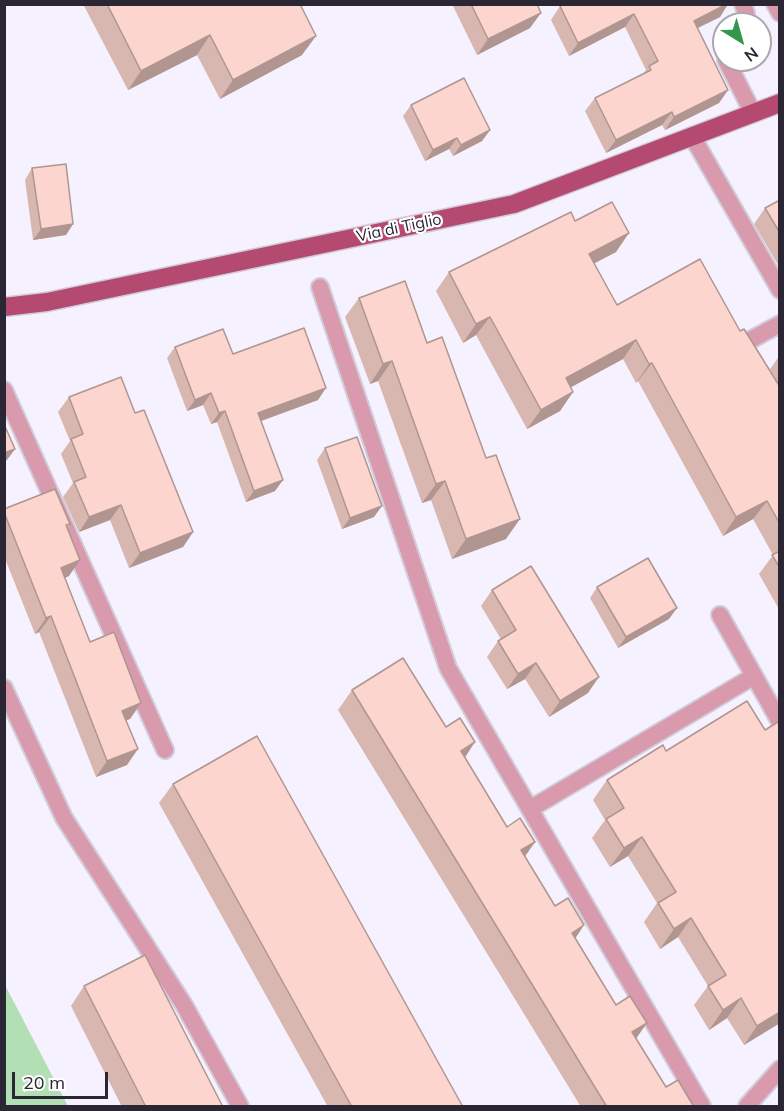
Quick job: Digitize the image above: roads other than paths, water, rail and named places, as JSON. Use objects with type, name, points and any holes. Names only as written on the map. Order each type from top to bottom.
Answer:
[{"type":"main road","name":"Via di Tiglio","points":[[4,306],[47,302],[514,204],[780,103]]},
{"type":"lane","points":[[775,4],[780,13]]},
{"type":"lane","points":[[732,72],[753,113]]},
{"type":"lane","points":[[692,136],[780,290]]},
{"type":"lane","points":[[320,287],[448,668],[702,1107]]},
{"type":"lane","points":[[758,372],[742,344],[780,324]]},
{"type":"lane","points":[[4,390],[165,750]]},
{"type":"lane","points":[[720,615],[780,723]]},
{"type":"lane","points":[[530,809],[754,676]]},
{"type":"lane","points":[[4,688],[64,818],[184,1005],[240,1107]]},
{"type":"lane","points":[[747,1107],[780,1069]]}]
